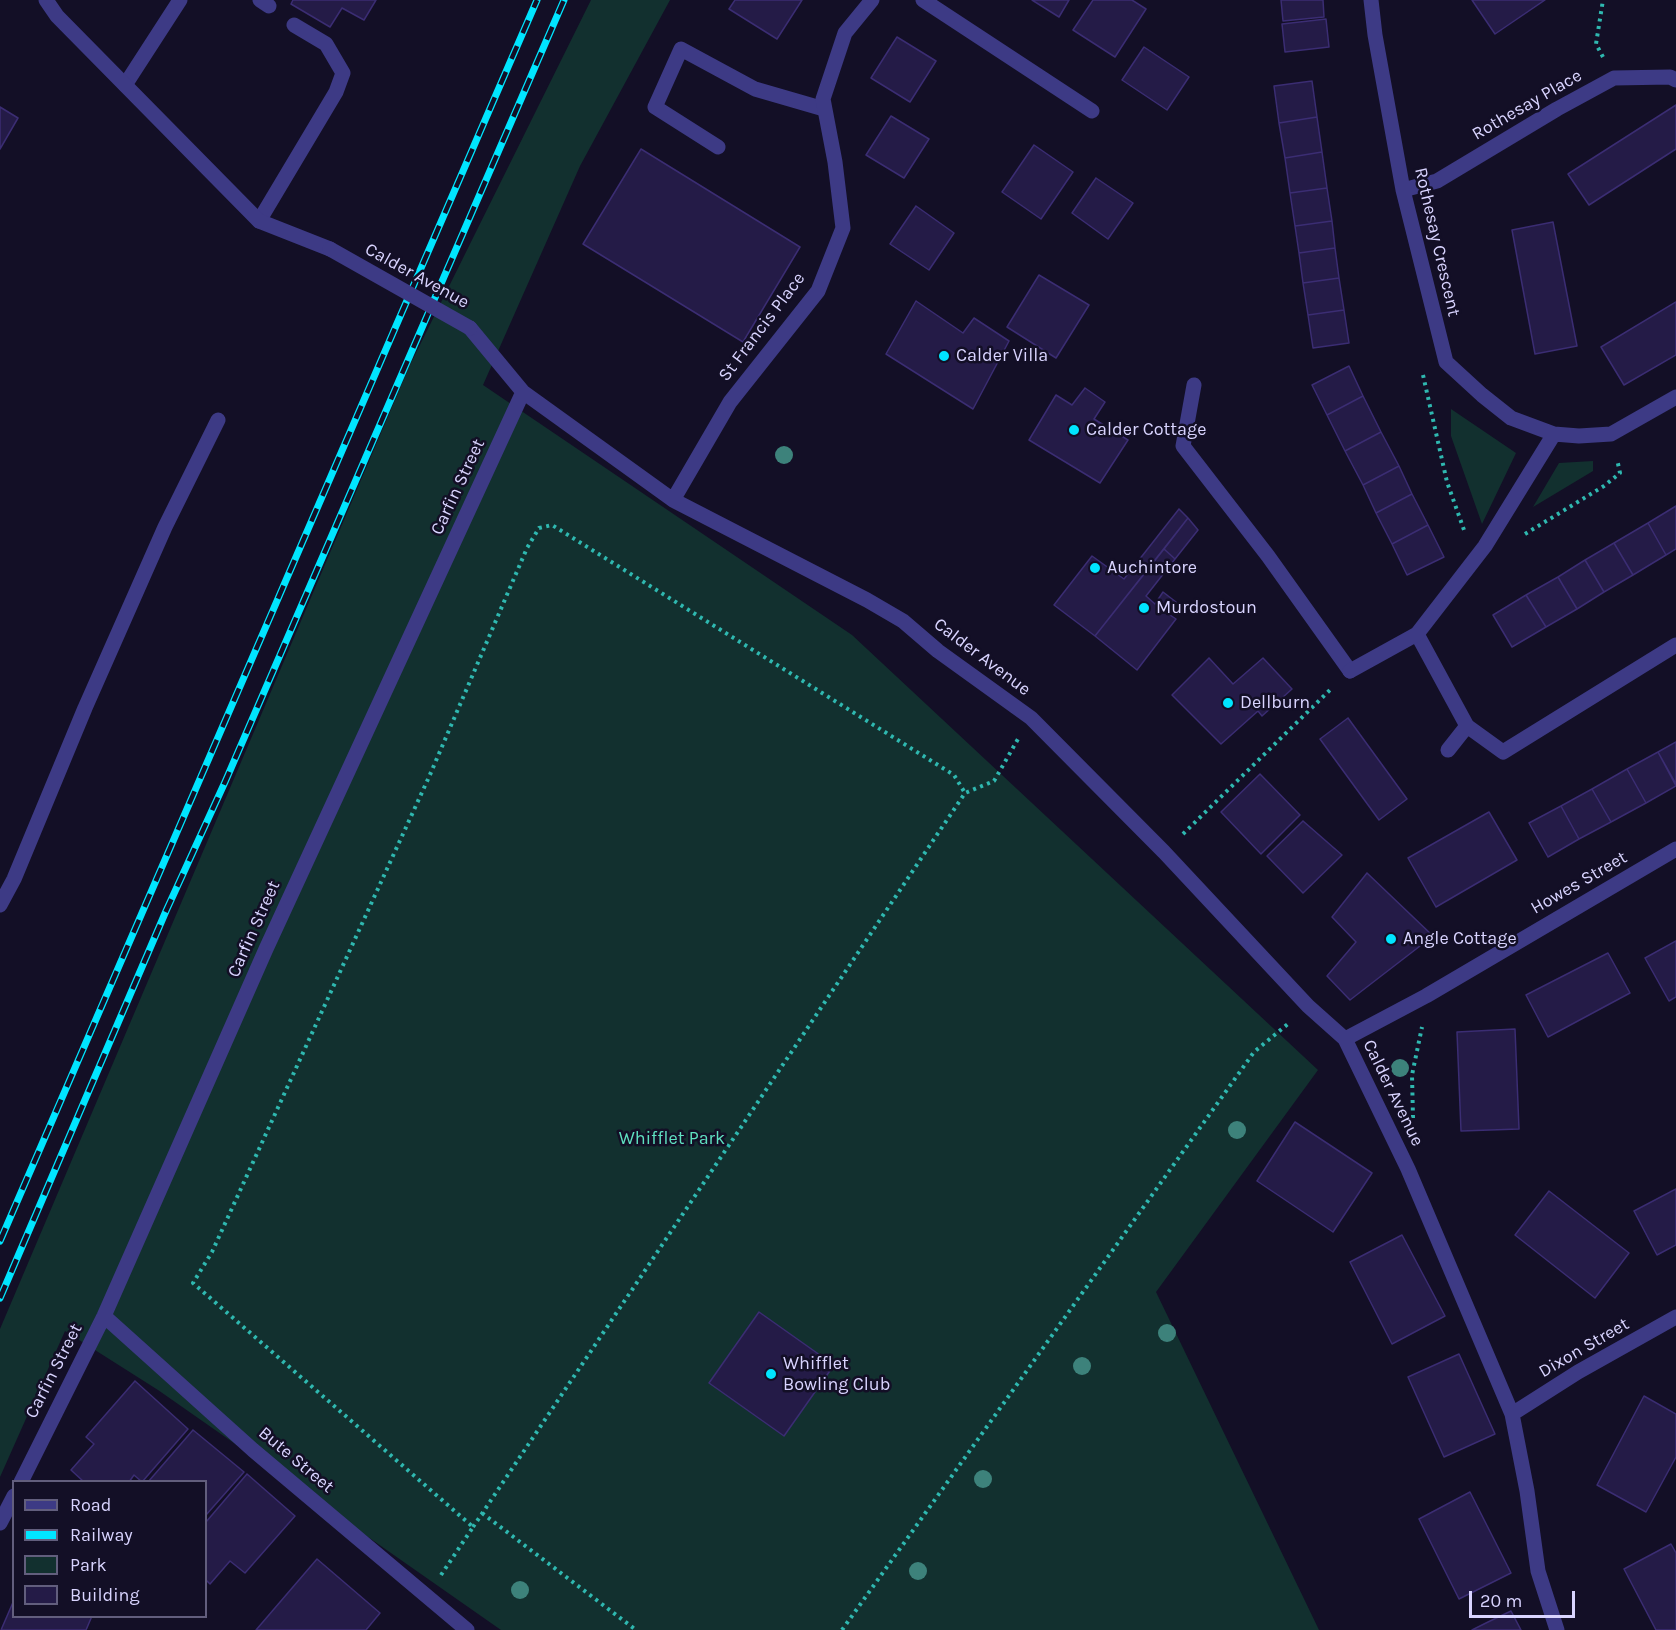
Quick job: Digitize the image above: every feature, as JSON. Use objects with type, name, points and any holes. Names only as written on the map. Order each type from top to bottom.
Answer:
[{"type":"street","name":"Calder Avenue","points":[[46,0],[57,16],[259,220],[330,249],[470,328],[523,392],[673,500],[903,621],[938,651],[1031,718],[1164,852],[1308,1006],[1345,1039],[1408,1169],[1512,1414],[1527,1491],[1538,1571],[1557,1630]]},
{"type":"street","points":[[125,85],[180,0]]},
{"type":"street","name":"St Francis Place","points":[[673,500],[730,402],[818,291],[843,228],[836,162],[822,99],[845,33],[872,0]]},
{"type":"street","points":[[923,0],[1092,111]]},
{"type":"street","name":"Rothesay Crescent","points":[[1371,0],[1403,190],[1446,362],[1511,418],[1554,434],[1579,436],[1611,434],[1676,397]]},
{"type":"street","points":[[259,220],[336,92],[343,73],[326,44],[294,25]]},
{"type":"street","points":[[718,147],[655,107],[681,49],[754,89],[824,109]]},
{"type":"street","name":"Rothesay Place","points":[[1403,190],[1437,181],[1557,109],[1614,78],[1670,77],[1676,80]]},
{"type":"street","points":[[1194,386],[1183,446],[1268,556],[1350,671],[1417,634],[1485,546],[1554,434]]},
{"type":"street","name":"Carfin Street","points":[[22,1480],[104,1316],[266,949],[523,392]]},
{"type":"street","points":[[0,905],[14,879],[85,708],[165,527],[218,420]]},
{"type":"street","points":[[1417,634],[1467,726],[1503,752],[1676,645]]},
{"type":"street","points":[[1448,750],[1467,726]]},
{"type":"street","name":"Howes Street","points":[[1345,1039],[1426,996],[1676,849]]},
{"type":"street","name":"Bute Street","points":[[104,1316],[253,1450],[467,1630]]},
{"type":"street","name":"Dixon Street","points":[[1512,1414],[1578,1372],[1676,1317]]},
{"type":"street","points":[[0,1523],[12,1500]]},
{"type":"path","points":[[1603,0],[1596,44],[1614,78]]},
{"type":"path","points":[[1441,342],[1423,376],[1448,482],[1470,548],[1468,569]]},
{"type":"path","points":[[1524,534],[1604,486],[1620,473],[1611,434]]},
{"type":"path","points":[[473,1527],[193,1283],[212,1252],[429,777],[527,548],[538,528],[552,525],[934,762],[954,775],[965,793]]},
{"type":"path","points":[[1164,852],[1350,671]]},
{"type":"path","points":[[426,1597],[965,793],[994,781],[1031,718]]},
{"type":"path","points":[[1413,1122],[1412,1075],[1423,1024],[1428,1014],[1426,996]]},
{"type":"path","points":[[842,1630],[1254,1052],[1308,1006]]},
{"type":"path","points":[[482,1513],[636,1630]]},
{"type":"green space","name":"Whifflet Park","points":[[591,0],[670,0],[580,166],[483,385],[852,635],[1318,1070],[1156,1292],[1319,1630],[501,1630],[158,1390],[65,1331],[0,1477],[0,1329],[409,367]]},
{"type":"green space","points":[[1451,409],[1516,453],[1482,524],[1451,436]]},
{"type":"green space","points":[[1593,461],[1593,471],[1533,507],[1559,463]]},
{"type":"building","points":[[293,0],[376,0],[364,20],[342,8],[330,27],[291,4]]},
{"type":"building","points":[[735,0],[802,0],[777,39],[729,9]]},
{"type":"building","points":[[1032,0],[1069,0],[1059,17]]},
{"type":"building","points":[[1093,0],[1132,0],[1146,9],[1115,57],[1073,30]]},
{"type":"building","points":[[1281,0],[1323,0],[1324,17],[1283,21]]},
{"type":"building","points":[[1472,0],[1545,0],[1495,34]]},
{"type":"building","points":[[1326,19],[1329,47],[1285,52],[1282,24]]},
{"type":"building","points":[[897,37],[936,61],[910,102],[871,78]]},
{"type":"building","points":[[1144,47],[1189,77],[1167,110],[1122,80]]},
{"type":"building","points":[[1312,81],[1317,117],[1279,123],[1274,86]]},
{"type":"building","points":[[1676,105],[1676,149],[1589,205],[1568,174]]},
{"type":"building","points":[[0,107],[18,118],[0,149]]},
{"type":"building","points":[[891,116],[929,139],[904,178],[866,155]]},
{"type":"building","points":[[1317,117],[1322,152],[1285,158],[1279,123]]},
{"type":"building","points":[[1034,145],[1073,172],[1041,219],[1002,192]]},
{"type":"building","points":[[641,149],[800,247],[743,342],[583,244]]},
{"type":"building","points":[[1322,152],[1327,188],[1290,193],[1285,158]]},
{"type":"building","points":[[1096,178],[1133,203],[1108,239],[1072,213]]},
{"type":"building","points":[[1327,188],[1332,221],[1295,226],[1290,193]]},
{"type":"building","points":[[916,206],[954,233],[929,270],[890,244]]},
{"type":"building","points":[[1332,221],[1335,248],[1299,253],[1295,226]]},
{"type":"building","points":[[1553,222],[1577,346],[1535,354],[1512,230]]},
{"type":"building","points":[[1335,248],[1339,278],[1303,283],[1299,253]]},
{"type":"building","points":[[1039,275],[1089,305],[1056,358],[1007,327]]},
{"type":"building","points":[[1339,278],[1344,310],[1308,315],[1303,283]]},
{"type":"building","name":"Calder Villa","points":[[916,301],[963,333],[974,318],[1009,341],[973,409],[886,354]]},
{"type":"building","points":[[1676,302],[1676,355],[1624,385],[1601,347]]},
{"type":"building","points":[[1344,310],[1349,343],[1313,348],[1308,315]]},
{"type":"building","points":[[1349,366],[1363,396],[1327,415],[1312,385]]},
{"type":"building","name":"Calder Cottage","points":[[1085,388],[1105,402],[1094,419],[1128,440],[1100,483],[1029,440],[1056,395],[1072,405]]},
{"type":"building","points":[[1363,396],[1381,432],[1345,451],[1327,415]]},
{"type":"building","points":[[1381,432],[1399,466],[1363,485],[1345,451]]},
{"type":"building","points":[[1399,466],[1412,494],[1376,513],[1363,485]]},
{"type":"building","points":[[1412,494],[1428,525],[1392,544],[1376,513]]},
{"type":"building","points":[[1676,506],[1676,549],[1666,555],[1648,523]]},
{"type":"building","name":"Auchintore","points":[[1179,509],[1188,518],[1095,636],[1054,605],[1092,556],[1124,579]]},
{"type":"building","points":[[1188,518],[1198,530],[1175,559],[1164,549]]},
{"type":"building","points":[[1648,523],[1666,555],[1633,575],[1614,543]]},
{"type":"building","points":[[1428,525],[1444,557],[1407,575],[1392,544]]},
{"type":"building","points":[[1614,543],[1633,575],[1604,592],[1585,560]]},
{"type":"building","name":"Murdostoun","points":[[1164,549],[1175,559],[1146,596],[1155,604],[1163,592],[1176,602],[1167,613],[1176,619],[1137,670],[1095,636]]},
{"type":"building","points":[[1585,560],[1604,592],[1577,609],[1558,577]]},
{"type":"building","points":[[1558,577],[1577,609],[1546,627],[1526,595]]},
{"type":"building","points":[[1526,595],[1546,627],[1512,647],[1493,615]]},
{"type":"building","name":"Dellburn","points":[[1209,658],[1233,684],[1263,658],[1292,689],[1262,716],[1258,711],[1221,744],[1172,695]]},
{"type":"building","points":[[1348,718],[1407,799],[1379,820],[1320,739]]},
{"type":"building","points":[[1676,742],[1676,784],[1658,752]]},
{"type":"building","points":[[1658,752],[1676,786],[1646,803],[1627,769]]},
{"type":"building","points":[[1627,769],[1646,803],[1611,822],[1592,789]]},
{"type":"building","points":[[1260,774],[1300,815],[1261,854],[1221,812]]},
{"type":"building","points":[[1592,789],[1611,822],[1579,839],[1561,806]]},
{"type":"building","points":[[1561,806],[1579,839],[1548,857],[1529,823]]},
{"type":"building","points":[[1489,812],[1517,860],[1436,907],[1408,858]]},
{"type":"building","points":[[1303,821],[1342,855],[1303,893],[1267,856]]},
{"type":"building","name":"Angle Cottage","points":[[1367,873],[1433,936],[1350,1000],[1327,976],[1356,942],[1332,917]]},
{"type":"building","points":[[1676,941],[1676,997],[1669,1001],[1645,958]]},
{"type":"building","points":[[1608,953],[1630,993],[1548,1037],[1526,995]]},
{"type":"building","points":[[1515,1029],[1519,1129],[1461,1131],[1457,1032]]},
{"type":"building","points":[[1295,1122],[1372,1173],[1333,1232],[1257,1181]]},
{"type":"building","points":[[1676,1189],[1676,1245],[1657,1255],[1634,1211]]},
{"type":"building","points":[[1549,1191],[1629,1253],[1595,1298],[1515,1235]]},
{"type":"building","points":[[1402,1235],[1445,1316],[1392,1344],[1350,1262]]},
{"type":"building","name":"Whifflet Bowling Club","points":[[759,1312],[834,1365],[784,1436],[709,1383]]},
{"type":"building","points":[[1459,1354],[1495,1434],[1444,1457],[1408,1377]]},
{"type":"building","points":[[135,1381],[188,1429],[144,1480],[140,1480],[134,1475],[130,1480],[82,1480],[71,1470],[94,1444],[86,1437]]},
{"type":"building","points":[[1644,1396],[1676,1414],[1676,1457],[1646,1512],[1597,1485]]},
{"type":"building","points":[[193,1430],[244,1472],[207,1514],[207,1480],[150,1480]]},
{"type":"building","points":[[247,1474],[295,1516],[245,1573],[230,1561],[210,1584],[207,1581],[207,1521]]},
{"type":"building","points":[[1470,1492],[1511,1573],[1459,1599],[1419,1519]]},
{"type":"building","points":[[1671,1544],[1676,1553],[1676,1630],[1656,1630],[1624,1569]]},
{"type":"building","points":[[317,1559],[380,1613],[366,1630],[256,1630]]},
{"type":"building","points":[[12,1605],[12,1618],[91,1618],[86,1630],[1,1630]]},
{"type":"building","points":[[1511,1611],[1521,1630],[1472,1630],[1488,1622]]},
{"type":"railway","points":[[0,1241],[537,0]]},
{"type":"railway","points":[[0,1298],[166,911],[225,782],[564,0]]},
{"type":"place","name":"Calder Villa","points":[[944,356]]},
{"type":"place","name":"Calder Cottage","points":[[1074,430]]},
{"type":"place","name":"Auchintore","points":[[1095,568]]},
{"type":"place","name":"Murdostoun","points":[[1144,608]]},
{"type":"place","name":"Dellburn","points":[[1228,703]]},
{"type":"place","name":"Angle Cottage","points":[[1391,939]]},
{"type":"place","name":"Whifflet Bowling Club","points":[[771,1374]]}]
